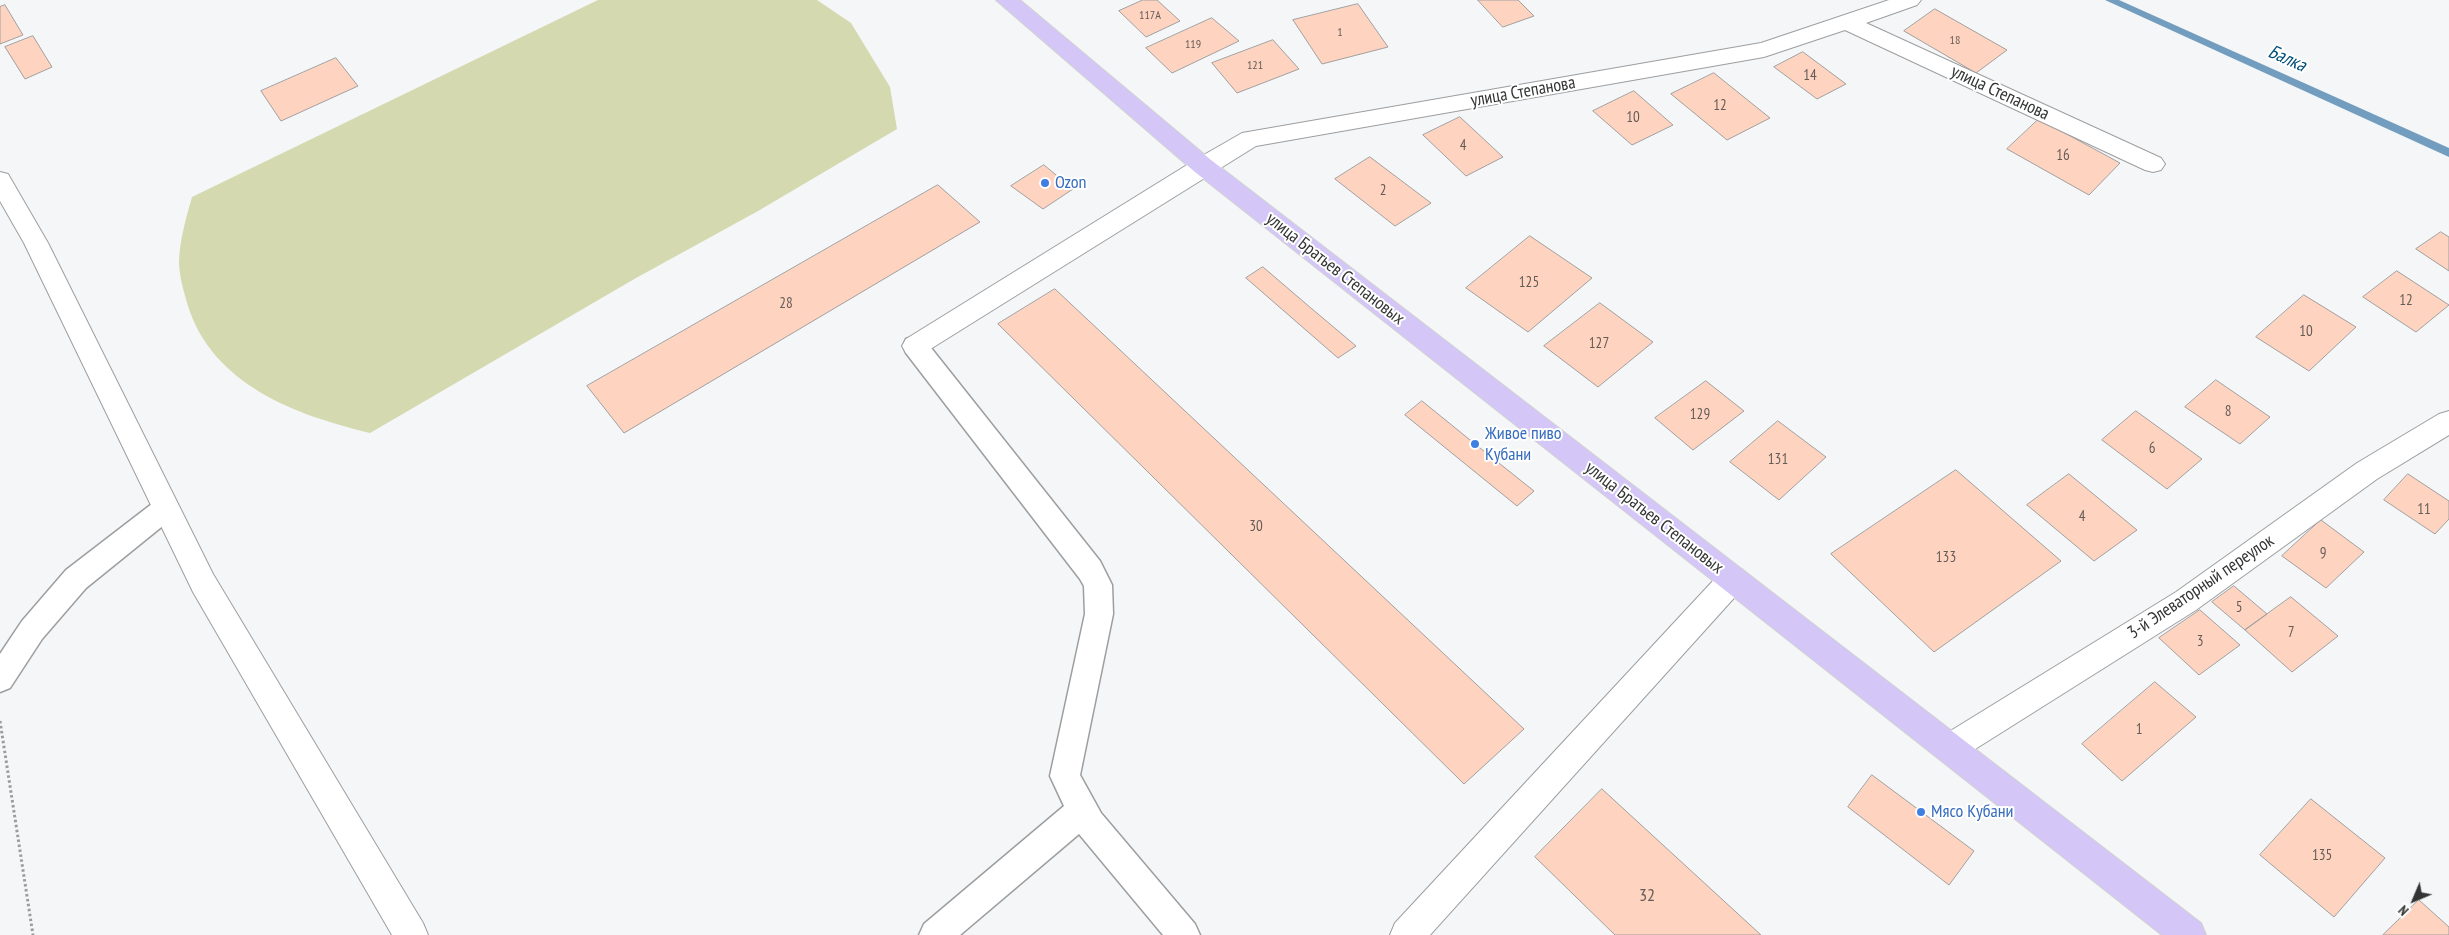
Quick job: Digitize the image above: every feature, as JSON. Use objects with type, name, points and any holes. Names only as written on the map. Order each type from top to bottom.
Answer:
[{"type":"main road","name":"улица Братьев Степановых","points":[[1007,0],[1203,166],[2189,935]]},
{"type":"street","name":"улица Степанова","points":[[915,346],[1203,166],[1250,139],[1764,50],[1910,0]]},
{"type":"street","name":"улица Степанова","points":[[1846,22],[2153,164]]},
{"type":"street","points":[[0,180],[36,243],[203,583],[411,935]]},
{"type":"street","name":"3-й Элеваторный переулок","points":[[1950,748],[2186,601],[2366,471],[2449,422]]},
{"type":"street","points":[[1406,935],[1734,579]]},
{"type":"lane","points":[[915,346],[1090,570],[1098,585],[1099,614],[1065,776],[1090,824],[1184,935]]},
{"type":"lane","points":[[0,679],[32,630],[76,579],[166,508]]},
{"type":"lane","points":[[935,935],[1082,811]]},
{"type":"path","points":[[0,721],[33,935]]},
{"type":"green space","points":[[598,0],[817,0],[851,23],[890,87],[897,129],[758,211],[636,278],[370,433],[314,417],[286,406],[237,376],[217,357],[200,333],[188,306],[180,272],[181,245],[192,197]]},
{"type":"building","points":[[1143,0],[1157,0],[1180,21],[1146,37],[1119,11]]},
{"type":"building","points":[[1478,0],[1518,0],[1534,16],[1503,27]]},
{"type":"building","points":[[1358,4],[1388,47],[1322,64],[1293,20]]},
{"type":"building","points":[[5,5],[23,35],[0,44],[0,7]]},
{"type":"building","points":[[1935,9],[2007,50],[1976,73],[1904,31]]},
{"type":"building","points":[[1212,18],[1239,41],[1172,73],[1146,48]]},
{"type":"building","points":[[33,36],[52,67],[25,79],[5,47]]},
{"type":"building","points":[[1273,40],[1299,69],[1237,93],[1212,63]]},
{"type":"building","points":[[1803,52],[1846,84],[1817,99],[1774,67]]},
{"type":"building","points":[[336,58],[358,86],[281,121],[261,91]]},
{"type":"building","points":[[1714,73],[1770,118],[1727,140],[1671,94]]},
{"type":"building","points":[[1634,91],[1673,125],[1632,145],[1593,111]]},
{"type":"building","points":[[1460,117],[1503,157],[1466,176],[1423,135]]},
{"type":"building","points":[[2039,119],[2120,163],[2089,195],[2007,149]]},
{"type":"building","points":[[1370,157],[1431,203],[1395,226],[1335,179]]},
{"type":"building","points":[[1044,165],[1073,189],[1043,209],[1011,186]]},
{"type":"building","points":[[938,185],[980,222],[624,433],[587,386]]},
{"type":"building","points":[[2441,232],[2449,237],[2449,271],[2416,249]]},
{"type":"building","points":[[1530,236],[1592,278],[1528,332],[1466,288]]},
{"type":"building","points":[[1263,267],[1356,346],[1338,358],[1246,278]]},
{"type":"building","points":[[2397,271],[2449,305],[2416,332],[2363,297]]},
{"type":"building","points":[[1055,289],[1524,729],[1464,784],[998,324]]},
{"type":"building","points":[[2304,295],[2356,327],[2309,371],[2256,337]]},
{"type":"building","points":[[1600,303],[1653,342],[1598,387],[1544,346]]},
{"type":"building","points":[[2216,380],[2270,417],[2240,444],[2185,407]]},
{"type":"building","points":[[1706,381],[1744,411],[1693,450],[1655,418]]},
{"type":"building","points":[[1422,401],[1534,491],[1517,506],[1405,415]]},
{"type":"building","points":[[2136,411],[2202,459],[2167,489],[2102,440]]},
{"type":"building","points":[[1778,421],[1826,457],[1779,500],[1730,462]]},
{"type":"building","points":[[1956,470],[2061,561],[1934,652],[1831,554]]},
{"type":"building","points":[[2069,474],[2137,530],[2094,561],[2027,505]]},
{"type":"building","points":[[2408,474],[2449,501],[2449,519],[2435,534],[2384,500]]},
{"type":"building","points":[[2321,520],[2364,552],[2326,588],[2282,556]]},
{"type":"building","points":[[2234,586],[2267,614],[2245,630],[2212,602]]},
{"type":"building","points":[[2291,597],[2338,636],[2292,672],[2245,630]]},
{"type":"building","points":[[2200,610],[2240,645],[2199,675],[2159,638]]},
{"type":"building","points":[[2155,682],[2196,717],[2122,781],[2082,744]]},
{"type":"building","points":[[1872,775],[1974,851],[1949,885],[1848,807]]},
{"type":"building","points":[[1602,789],[1761,935],[1615,935],[1535,857]]},
{"type":"building","points":[[2311,799],[2385,858],[2334,917],[2260,855]]},
{"type":"building","points":[[2419,900],[2449,927],[2449,935],[2383,935]]},
{"type":"waterway","name":"Балка","points":[[2110,0],[2449,153]]},
{"type":"place","name":"Ozon","points":[[1045,183]]},
{"type":"place","name":"Живое пиво Кубани","points":[[1475,444]]},
{"type":"place","name":"Мясо Кубани","points":[[1921,812]]}]
